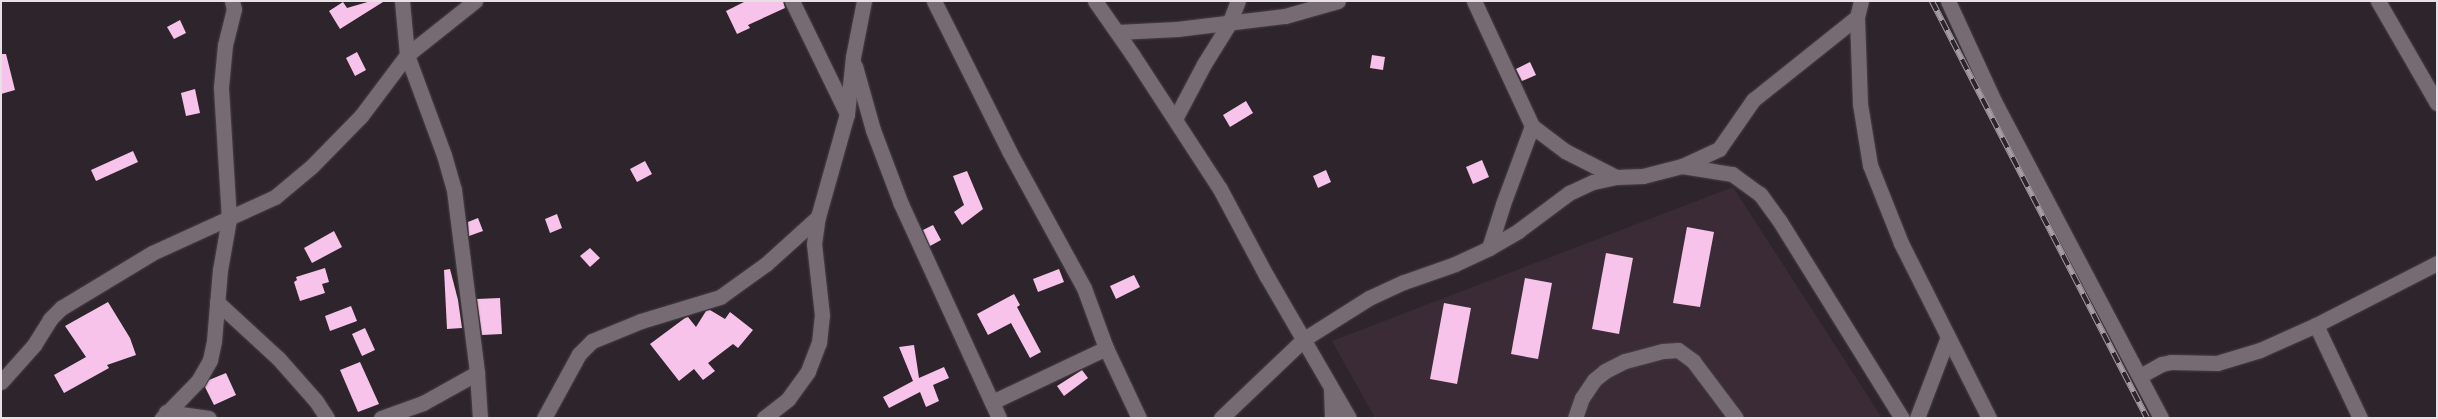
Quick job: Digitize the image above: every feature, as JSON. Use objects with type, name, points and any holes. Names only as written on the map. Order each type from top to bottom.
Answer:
[{"type":"street","points":[[164,415],[198,381],[210,360],[214,341],[217,302],[229,219],[221,87],[226,45],[234,9],[232,1]]},
{"type":"street","points":[[402,1],[407,55],[444,156],[454,190],[478,374],[480,418]]},
{"type":"street","points":[[1,382],[18,366],[50,319],[61,308],[152,253],[275,198],[312,166],[361,116],[407,55],[475,1]]},
{"type":"street","points":[[792,1],[847,114]]},
{"type":"street","points":[[764,418],[788,399],[808,371],[819,342],[822,315],[814,244],[818,217],[847,114],[852,57],[864,1]]},
{"type":"street","points":[[934,1],[1009,151],[1084,288],[1106,348],[1139,418]]},
{"type":"street","points":[[1095,1],[1220,189],[1266,275],[1349,418]]},
{"type":"street","points":[[1175,119],[1228,24],[1238,1]]},
{"type":"street","points":[[1117,32],[1228,24],[1285,16],[1338,1]]},
{"type":"street","points":[[1474,1],[1532,126],[1565,151],[1616,177]]},
{"type":"street","points":[[1861,1],[1857,17],[1860,104],[1870,165],[1901,243],[1989,418]]},
{"type":"street","points":[[1948,1],[1994,101],[2161,418]]},
{"type":"street","points":[[2378,1],[2437,103]]},
{"type":"street","points":[[1221,418],[1304,339],[1369,298],[1489,248],[1518,231],[1569,193],[1593,182],[1616,177],[1643,176],[1682,166],[1719,149],[1753,100],[1857,17]]},
{"type":"street","points":[[852,57],[873,130],[901,204],[998,418]]},
{"type":"street","points":[[1489,248],[1500,212],[1532,126]]},
{"type":"street","points":[[1682,166],[1732,174],[1760,194],[1779,220],[1902,418]]},
{"type":"street","points":[[544,418],[579,354],[592,341],[641,321],[720,298],[766,264],[818,217]]},
{"type":"street","points":[[2140,376],[2162,364],[2171,362],[2216,363],[2260,350],[2316,325],[2437,263]]},
{"type":"street","points":[[217,302],[278,358],[316,401],[327,418]]},
{"type":"street","points":[[2316,325],[2360,418]]},
{"type":"street","points":[[1917,418],[1948,337]]},
{"type":"street","points":[[992,402],[1106,348]]},
{"type":"street","points":[[1575,418],[1582,398],[1594,380],[1606,371],[1625,361],[1664,351],[1678,350],[1693,361],[1736,418]]},
{"type":"street","points":[[381,418],[423,404],[478,374]]},
{"type":"street","points":[[1330,385],[1332,418]]},
{"type":"street","points":[[164,415],[210,418]]},
{"type":"shaded area","points":[[1733,187],[1882,418],[1375,418],[1332,341]]},
{"type":"building","points":[[371,1],[383,2],[340,29],[329,11],[343,2],[347,8]]},
{"type":"building","points":[[746,1],[783,1],[785,8],[748,25],[750,28],[737,34],[726,11]]},
{"type":"building","points":[[180,20],[186,33],[174,39],[167,27]]},
{"type":"building","points":[[357,52],[366,70],[355,76],[346,58]]},
{"type":"building","points":[[1,54],[6,54],[15,90],[1,94]]},
{"type":"building","points":[[1372,55],[1385,57],[1383,70],[1370,68]]},
{"type":"building","points":[[1530,62],[1536,75],[1522,81],[1516,69]]},
{"type":"building","points":[[195,89],[200,113],[186,116],[181,93]]},
{"type":"building","points":[[1246,101],[1253,113],[1230,127],[1223,115]]},
{"type":"building","points":[[133,151],[138,162],[96,181],[91,170]]},
{"type":"building","points":[[1482,160],[1489,177],[1473,184],[1466,167]]},
{"type":"building","points":[[645,161],[652,174],[637,182],[630,169]]},
{"type":"building","points":[[1326,170],[1331,182],[1318,188],[1313,176]]},
{"type":"building","points":[[967,171],[983,209],[962,225],[954,212],[964,205],[953,176]]},
{"type":"building","points":[[557,214],[562,228],[550,233],[545,219]]},
{"type":"building","points":[[478,218],[483,231],[469,236],[468,222]]},
{"type":"building","points":[[933,225],[941,240],[930,246],[923,230]]},
{"type":"building","points":[[1687,227],[1714,232],[1700,307],[1673,303]]},
{"type":"building","points":[[334,231],[342,247],[312,263],[304,248]]},
{"type":"building","points":[[590,248],[600,258],[590,267],[580,256]]},
{"type":"building","points":[[1606,253],[1633,258],[1619,334],[1592,329]]},
{"type":"building","points":[[325,268],[329,282],[322,284],[325,293],[300,301],[294,282],[297,280],[296,277]]},
{"type":"building","points":[[450,269],[458,300],[462,328],[447,329],[444,270]]},
{"type":"building","points":[[1059,269],[1064,282],[1038,292],[1033,279]]},
{"type":"building","points":[[1134,275],[1140,287],[1116,299],[1110,286]]},
{"type":"building","points":[[1525,278],[1552,283],[1538,359],[1511,354]]},
{"type":"building","points":[[1014,294],[1020,305],[1017,307],[1041,352],[1030,358],[1011,323],[988,335],[977,314]]},
{"type":"building","points":[[500,298],[502,334],[482,335],[477,299]]},
{"type":"building","points":[[108,302],[130,338],[136,355],[107,365],[109,368],[64,393],[54,375],[86,357],[65,326]]},
{"type":"building","points":[[1444,303],[1471,308],[1457,384],[1430,379]]},
{"type":"building","points":[[351,306],[357,321],[330,331],[325,316]]},
{"type":"building","points":[[710,310],[725,319],[730,312],[753,330],[738,348],[733,344],[708,363],[715,371],[703,380],[694,369],[679,381],[650,344],[685,318],[688,317],[696,327],[706,311]]},
{"type":"building","points":[[365,328],[375,350],[362,356],[352,334]]},
{"type":"building","points":[[914,345],[919,378],[944,367],[949,378],[933,385],[939,401],[926,407],[920,392],[889,408],[883,397],[913,381],[899,347]]},
{"type":"building","points":[[360,362],[379,404],[358,412],[340,370]]},
{"type":"building","points":[[1082,370],[1088,378],[1064,396],[1057,386]]},
{"type":"building","points":[[226,373],[236,395],[214,405],[205,387],[209,380]]},
{"type":"railway","points":[[1932,1],[2147,418]]}]
